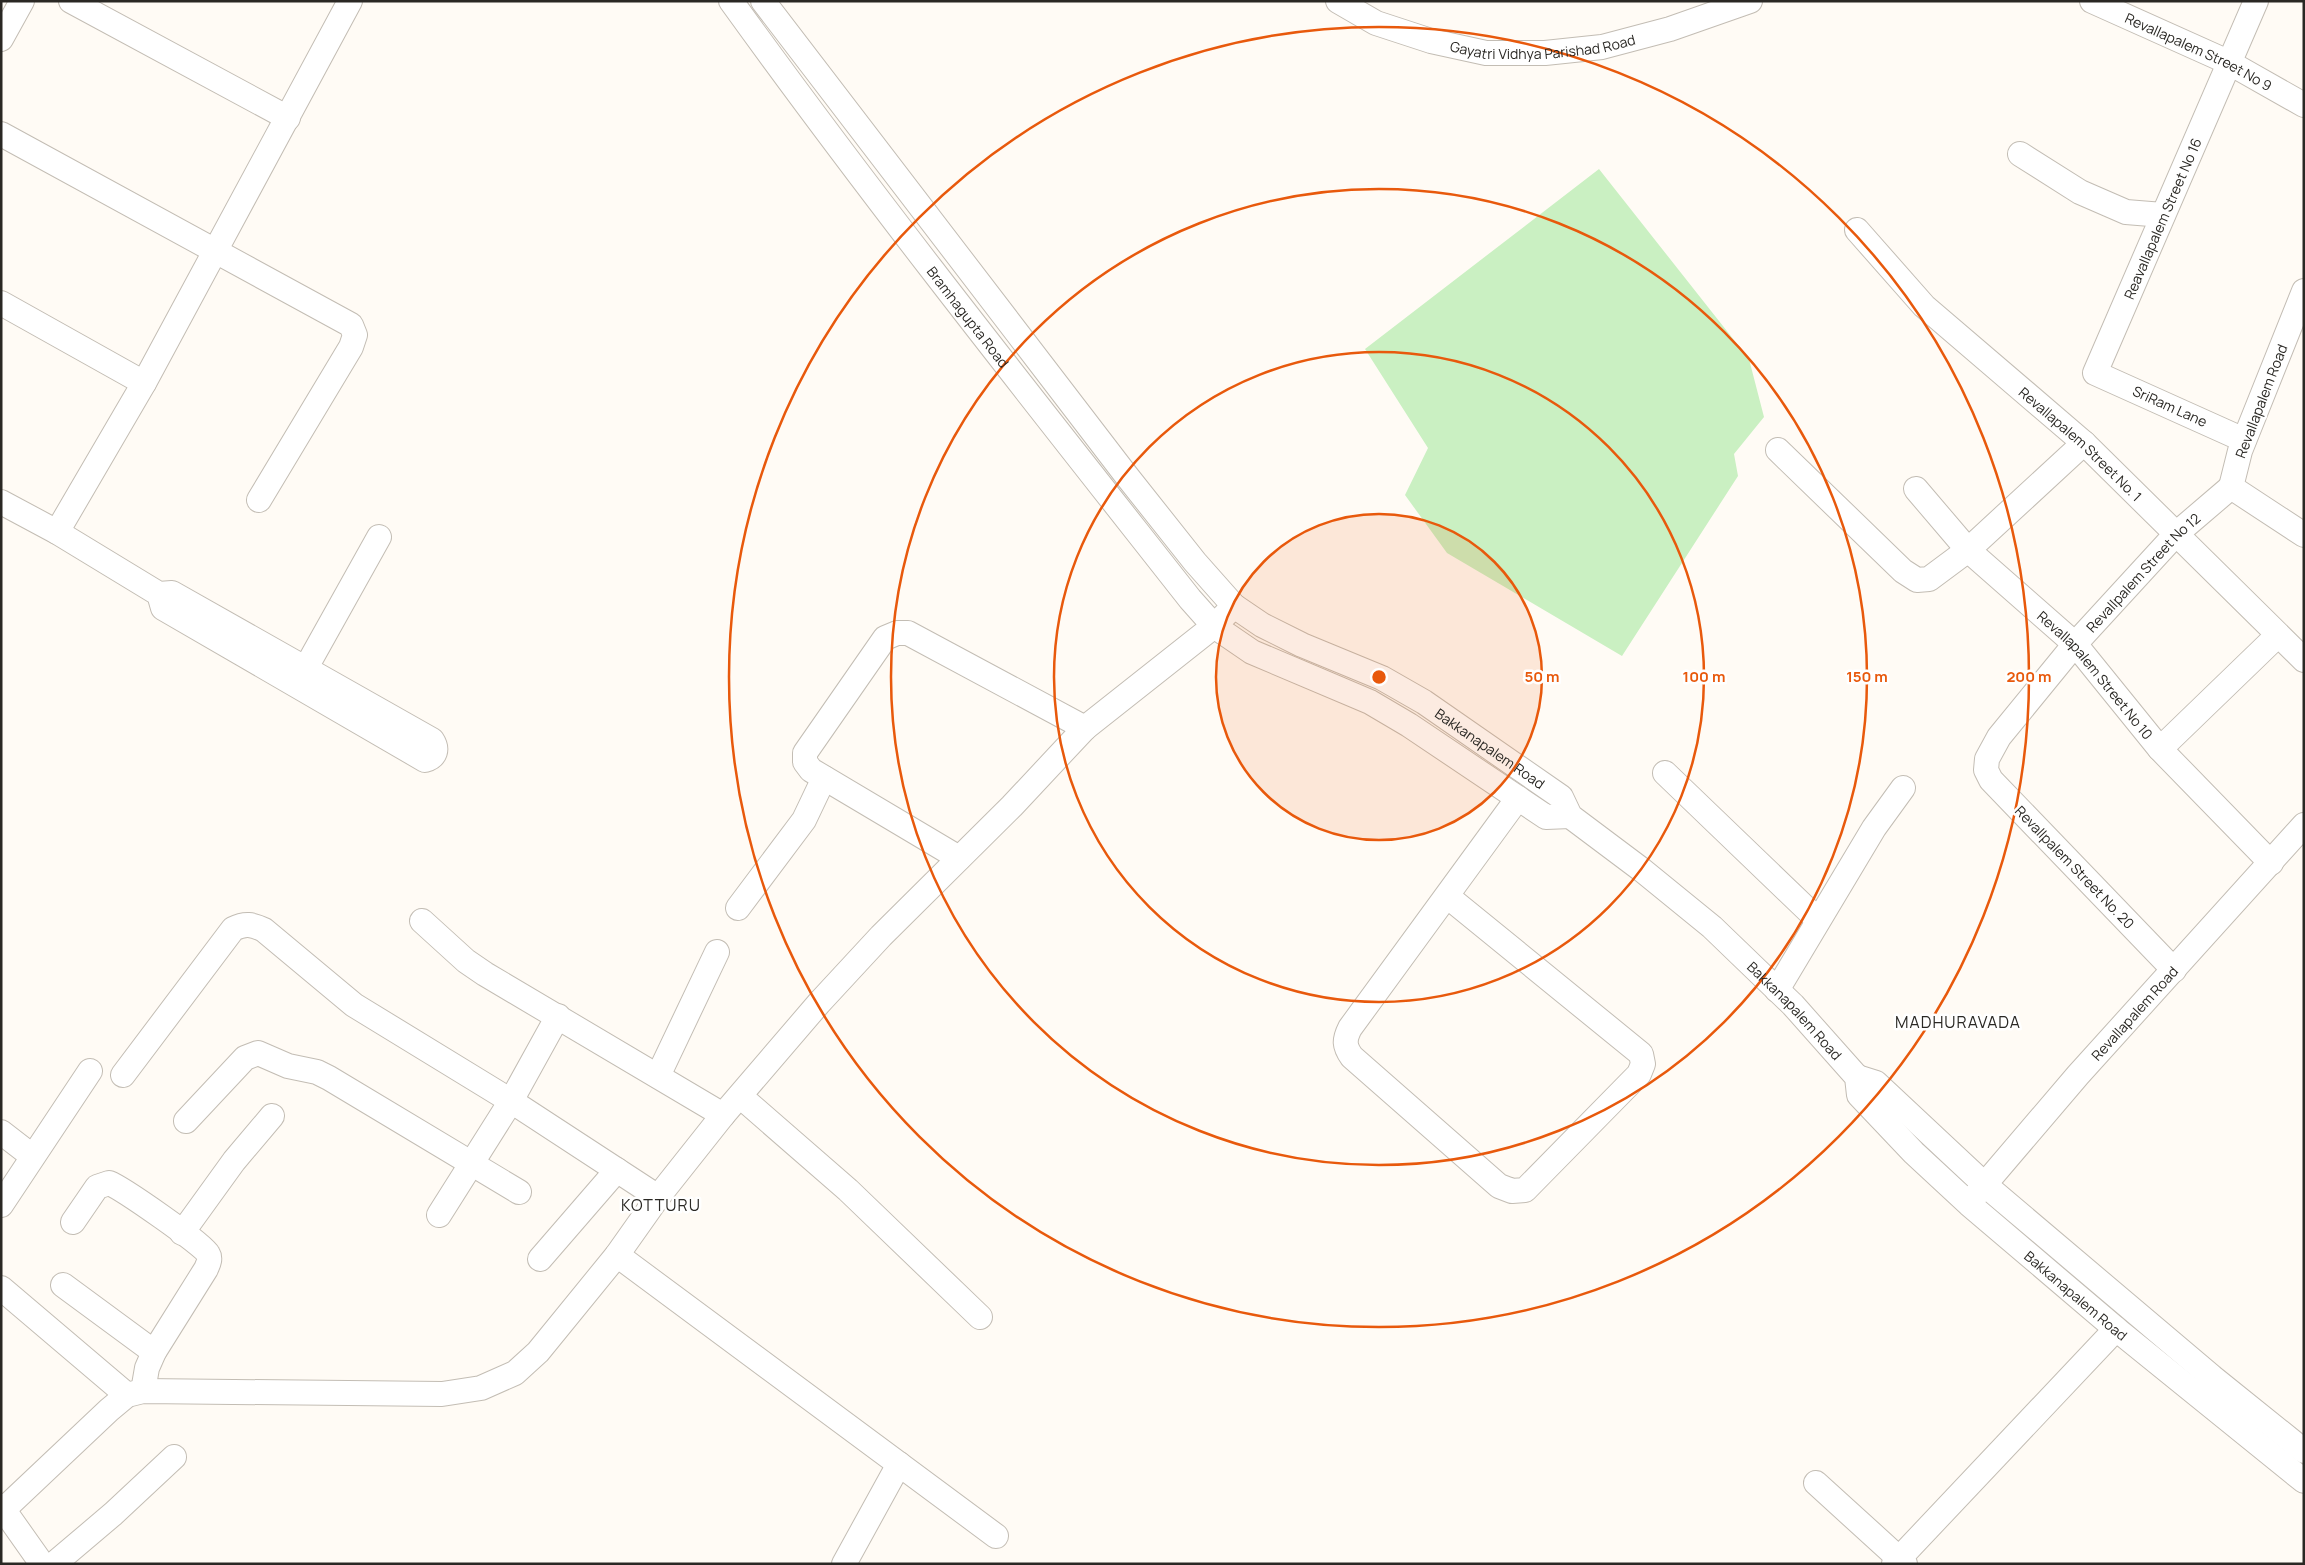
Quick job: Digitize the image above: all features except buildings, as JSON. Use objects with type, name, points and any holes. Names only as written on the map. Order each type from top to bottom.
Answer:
[{"type":"street","points":[[1,39],[22,1]]},
{"type":"street","points":[[71,1],[288,118]]},
{"type":"street","points":[[58,532],[144,383],[213,251],[288,118],[350,1]]},
{"type":"street","name":"Bramhagupta Road","points":[[731,1],[812,115],[931,270],[1190,600],[1214,626],[1252,652],[1370,702],[1409,725],[1546,817],[1570,816]]},
{"type":"street","name":"Bramhagupta Road","points":[[763,1],[1126,475],[1195,562],[1234,606]]},
{"type":"street","name":"Gayatri Vidhya Parishad Road","points":[[1338,1],[1386,26],[1431,40],[1486,53],[1545,53],[1602,47],[1670,29],[1750,1]]},
{"type":"street","name":"Revallapalem Street No 9","points":[[2092,1],[2228,62],[2304,105]]},
{"type":"street","name":"Reavallapalem Street No 16","points":[[2095,373],[2256,1]]},
{"type":"street","points":[[1,134],[351,325],[355,335],[351,346],[259,500]]},
{"type":"street","points":[[2020,154],[2080,192],[2126,212],[2163,215]]},
{"type":"street","name":"Revallapalem Street No. 1","points":[[1857,230],[1924,306],[2084,443],[2304,660]]},
{"type":"street","name":"Revallapalem Road","points":[[2231,487],[2244,440],[2304,291]]},
{"type":"street","points":[[1,303],[144,383]]},
{"type":"street","name":"SriRam Lane","points":[[2095,373],[2244,440]]},
{"type":"street","points":[[1778,450],[1903,570],[1918,580],[1929,579],[1968,550],[2084,443]]},
{"type":"street","points":[[2231,487],[2304,535]]},
{"type":"street","name":"Revallpalem Street No 12","points":[[1987,759],[1999,737],[2075,644],[2176,534],[2231,487]]},
{"type":"street","name":"Revallapalem Street No 10","points":[[1916,489],[1968,550],[2075,644],[2160,749],[2270,863]]},
{"type":"street","points":[[1,502],[58,532],[159,594],[163,608],[432,740],[436,746],[435,753],[432,758],[425,760],[301,677]]},
{"type":"street","points":[[301,677],[379,537]]},
{"type":"street","points":[[1,1288],[135,1393],[442,1394],[481,1388],[515,1373],[538,1352],[617,1255],[658,1197],[723,1115],[819,1003],[881,936],[1085,728],[1214,626],[1234,606]]},
{"type":"street","name":"Bakkanapalem Road","points":[[1234,606],[1262,625],[1382,678],[1424,702],[1561,797],[1570,816],[1642,870],[1712,927],[1777,990],[1857,1077],[1859,1095],[1914,1154],[1969,1204],[2116,1328],[2304,1481]]},
{"type":"street","points":[[959,858],[811,770],[805,762],[805,753],[885,638],[908,633],[1085,728]]},
{"type":"street","points":[[2160,749],[2278,635]]},
{"type":"street","name":"Revallpalem Street No. 20","points":[[1987,759],[1986,770],[1991,780],[2174,970]]},
{"type":"street","points":[[1665,773],[1818,920]]},
{"type":"street","points":[[738,908],[804,820],[824,778]]},
{"type":"street","points":[[1777,990],[1874,828],[1903,788]]},
{"type":"street","points":[[1446,896],[1641,1054],[1643,1064],[1639,1074],[1525,1190],[1512,1191],[1500,1186],[1352,1057],[1345,1047],[1345,1037],[1350,1028],[1446,896],[1518,798]]},
{"type":"street","name":"Revallapalem Road","points":[[1969,1204],[2078,1075],[2304,825]]},
{"type":"street","points":[[422,921],[466,961],[723,1115]]},
{"type":"street","points":[[124,1075],[234,929],[243,924],[253,925],[264,930],[354,1005],[511,1101],[658,1197]]},
{"type":"street","points":[[658,1076],[717,952]]},
{"type":"street","points":[[439,1215],[511,1101],[558,1016]]},
{"type":"street","points":[[186,1121],[245,1058],[258,1053],[288,1066],[316,1072],[329,1078],[520,1192]]},
{"type":"street","points":[[1,1205],[90,1071]]},
{"type":"street","points":[[1857,1077],[1876,1083],[1984,1184],[2204,1370],[2304,1451]]},
{"type":"street","points":[[740,1096],[848,1190],[980,1317]]},
{"type":"street","points":[[182,1233],[222,1176],[272,1116]]},
{"type":"street","points":[[1,1132],[32,1156]]},
{"type":"street","points":[[540,1259],[618,1170]]},
{"type":"street","points":[[42,1564],[2,1508],[135,1393],[154,1352],[210,1261],[208,1254],[203,1248],[109,1183],[97,1187],[73,1222]]},
{"type":"street","points":[[617,1255],[996,1536]]},
{"type":"street","points":[[63,1285],[154,1352]]},
{"type":"street","points":[[1816,1483],[1899,1562],[2116,1328]]},
{"type":"street","points":[[54,1564],[113,1514],[174,1456]]},
{"type":"street","points":[[844,1564],[900,1464]]},
{"type":"green space","points":[[1599,169],[1749,359],[1764,417],[1734,454],[1738,476],[1622,656],[1447,553],[1405,495],[1428,448],[1365,349]]},
{"type":"district","name":"MADHURAVADA","points":[[1958,1022]]},
{"type":"district","name":"KOTTURU","points":[[661,1205]]}]
